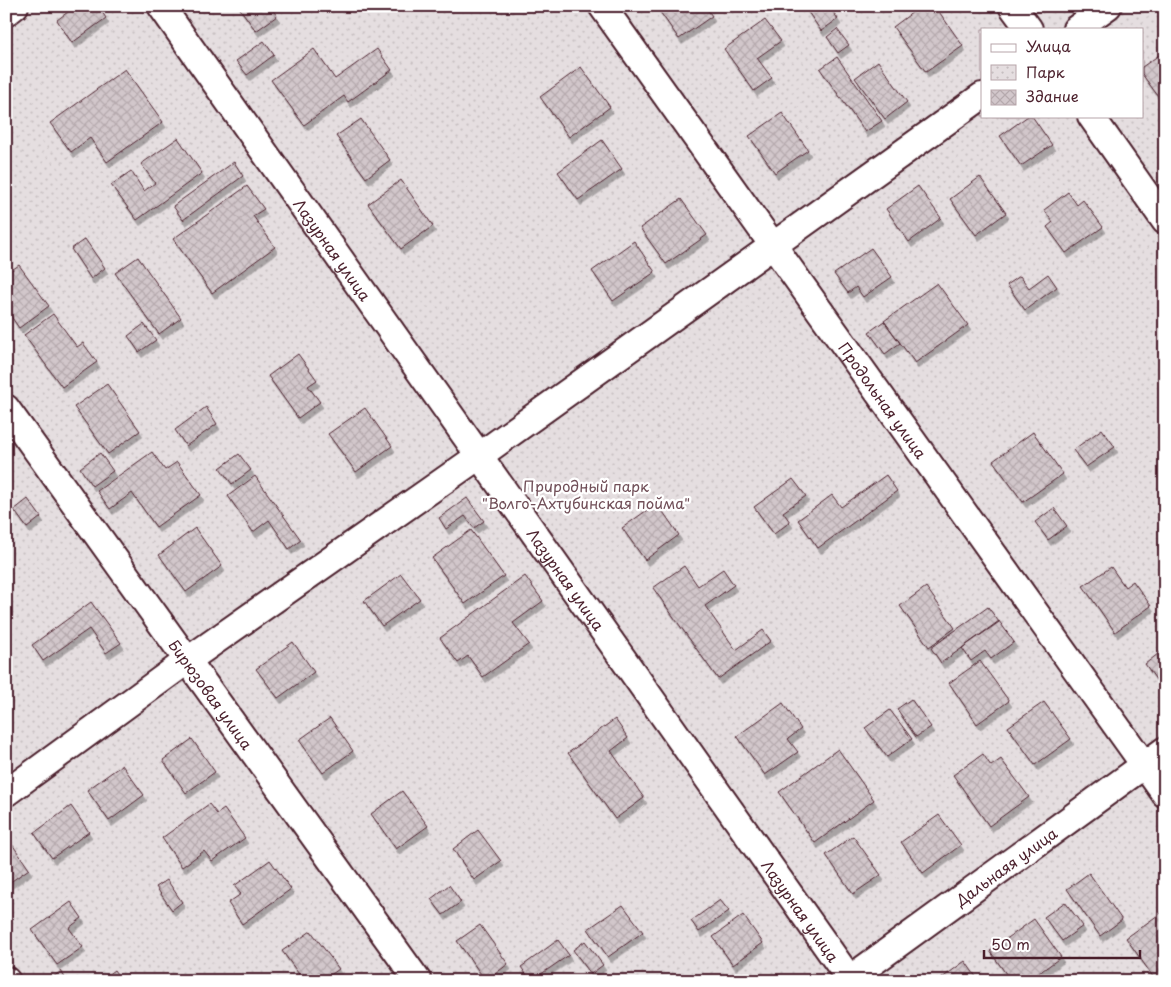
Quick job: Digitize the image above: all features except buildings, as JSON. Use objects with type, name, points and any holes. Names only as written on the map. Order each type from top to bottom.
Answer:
[{"type":"street","points":[[6,13],[15,6]]},
{"type":"street","name":"Лазурная улица","points":[[161,6],[849,980]]},
{"type":"street","name":"Продольная улица","points":[[602,6],[1165,794]]},
{"type":"street","points":[[1012,6],[1028,28]]},
{"type":"street","points":[[1077,28],[1108,6]]},
{"type":"street","points":[[6,793],[188,660],[479,456],[981,97]]},
{"type":"street","points":[[1092,118],[1165,221]]},
{"type":"street","name":"Бирюзовая улица","points":[[6,408],[418,981]]},
{"type":"street","name":"Дальнаяя улица","points":[[849,980],[1165,750]]},
{"type":"green space","name":"Природный парк \"Волго-Ахтубинская пойма\"","points":[[6,6],[1165,6],[1165,981],[6,981]]}]
